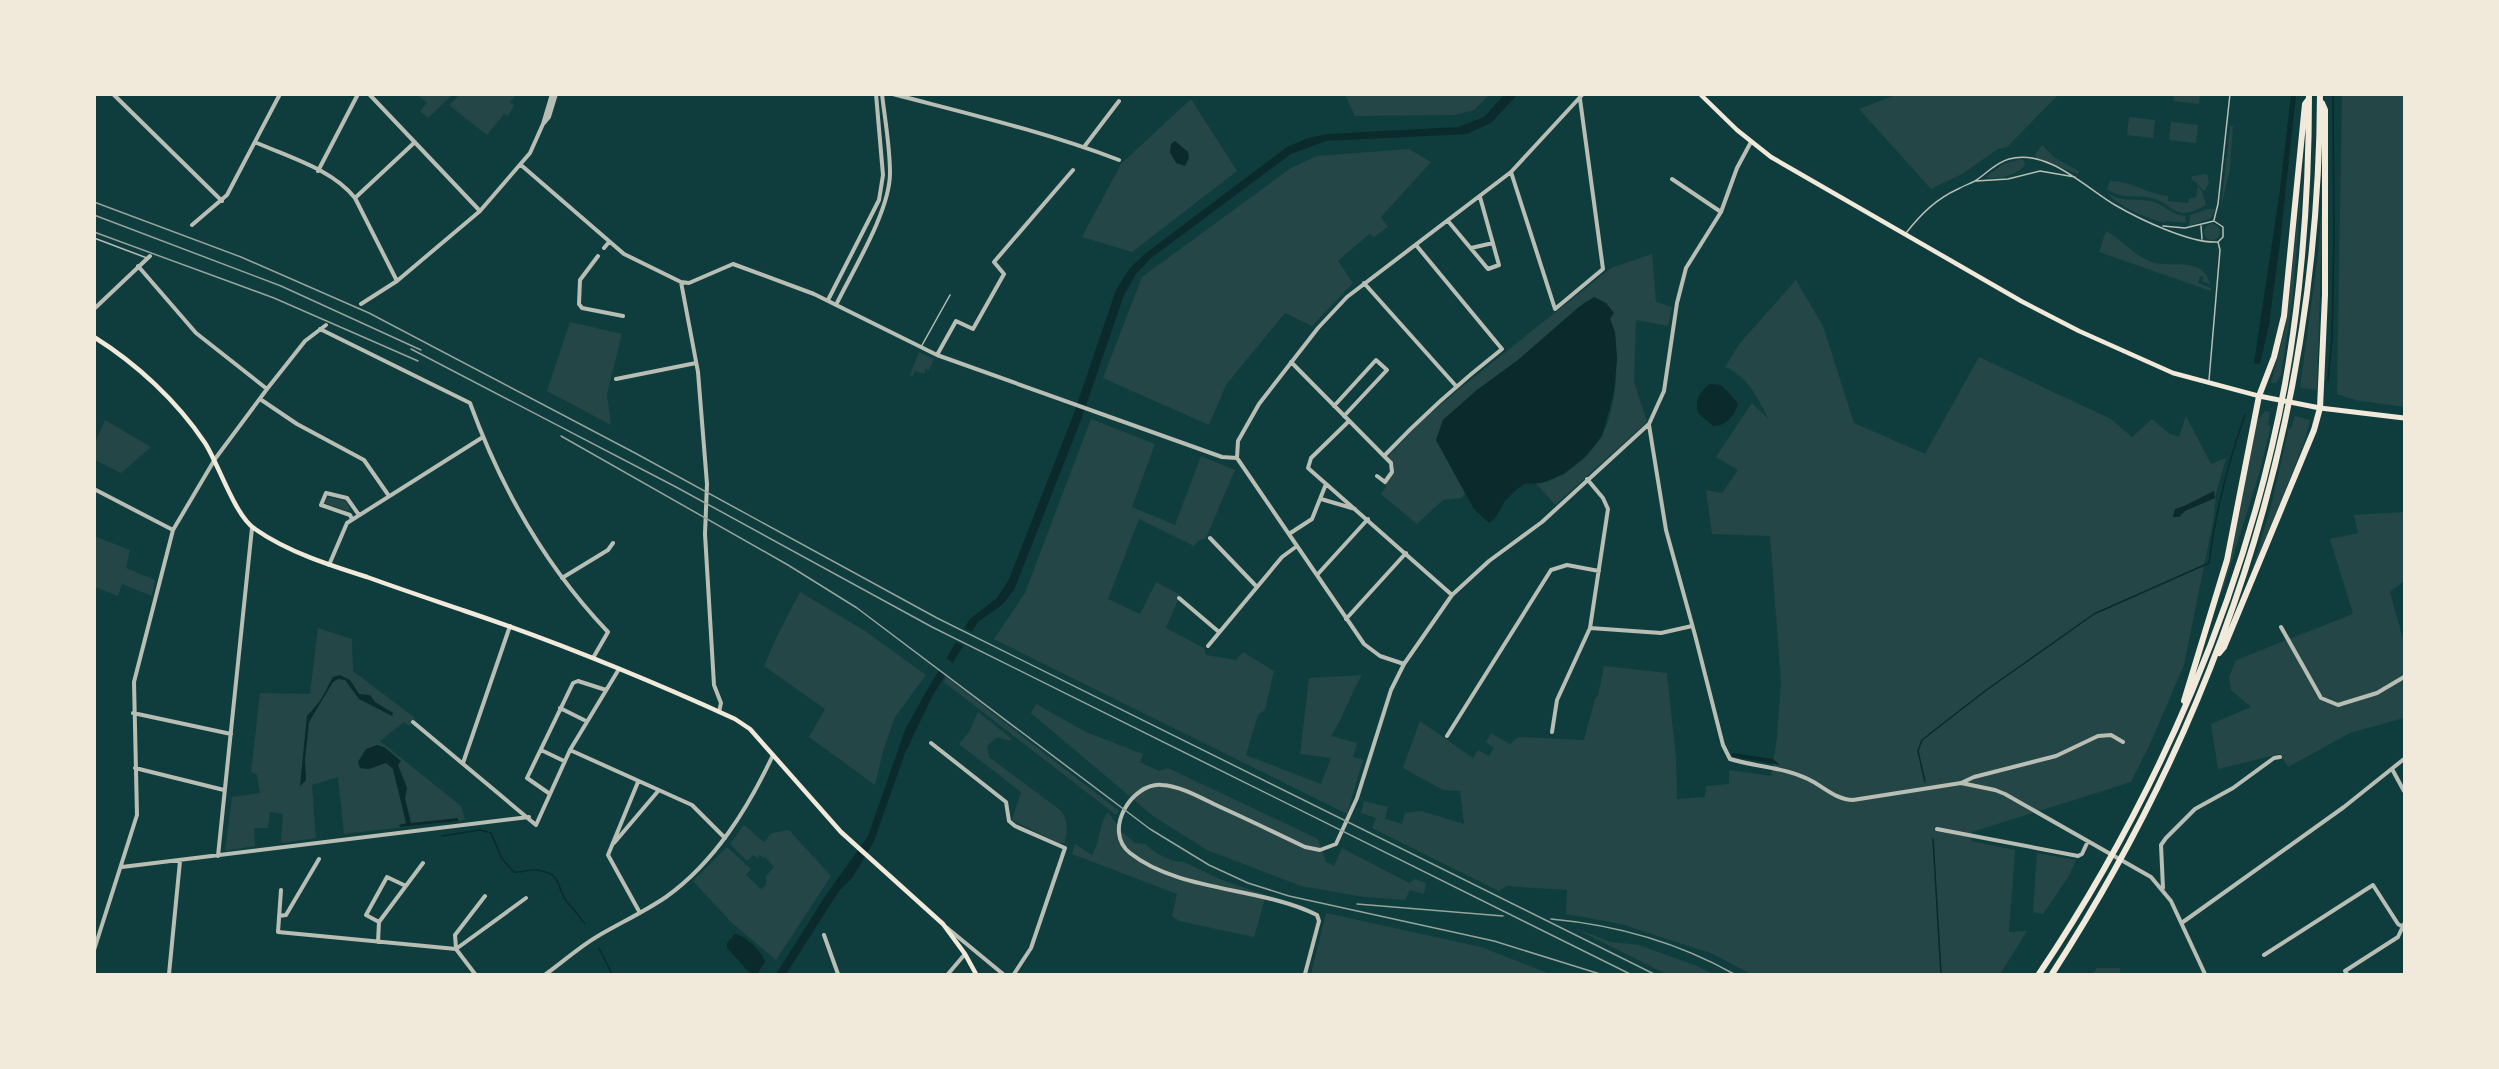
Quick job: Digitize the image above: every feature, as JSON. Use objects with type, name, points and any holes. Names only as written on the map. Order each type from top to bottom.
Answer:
[{"type":"highway","points":[[2039,975],[2111,858],[2182,713],[2205,656],[2242,549],[2288,385],[2312,253],[2319,152],[2320,95]]},
{"type":"highway","points":[[2217,655],[2224,647],[2314,430],[2320,408],[2326,160],[2325,110],[2320,95]]},
{"type":"highway","points":[[2052,975],[2125,854],[2166,774],[2217,655],[2258,534],[2286,417],[2307,177],[2309,96]]},
{"type":"highway","points":[[2182,713],[2184,697],[2227,560],[2259,396],[2274,357],[2284,316],[2305,104],[2309,96]]},
{"type":"main road","points":[[1700,94],[1751,142],[1784,165],[2079,332],[2174,373],[2209,384],[2295,404],[2404,418]]},
{"type":"main road","points":[[94,337],[148,378],[203,440],[242,514],[252,528],[291,549],[329,565],[510,626],[620,668],[719,712],[750,729],[841,832],[943,924],[965,954],[976,975]]},
{"type":"street","points":[[113,94],[222,201]]},
{"type":"street","points":[[192,225],[222,201],[280,94]]},
{"type":"street","points":[[318,171],[358,94]]},
{"type":"street","points":[[369,94],[480,211]]},
{"type":"street","points":[[361,304],[397,280],[480,211],[533,148],[543,124],[549,117],[554,94]]},
{"type":"street","points":[[828,300],[879,200],[883,175],[876,94]]},
{"type":"street","points":[[836,305],[876,224],[889,189],[890,173],[882,94]]},
{"type":"street","points":[[893,94],[1084,147],[1119,160]]},
{"type":"street","points":[[1404,664],[1380,656],[1364,644],[1237,458],[1238,441],[1272,384],[1347,297],[1511,172],[1582,97]]},
{"type":"street","points":[[1511,172],[1555,309],[1603,269],[1582,97]]},
{"type":"street","points":[[1084,147],[1119,101]]},
{"type":"street","points":[[255,142],[339,181],[355,198],[397,280]]},
{"type":"street","points":[[355,198],[415,142]]},
{"type":"street","points":[[1305,975],[1319,921],[1317,915],[1274,901],[1188,879],[1138,859],[1125,849],[1118,835],[1118,824],[1122,813],[1132,800],[1150,786],[1162,784],[1305,847],[1320,850],[1332,847],[1341,835],[1357,798],[1391,690],[1404,664],[1452,595],[1490,561],[1542,522],[1649,424],[1664,391],[1677,303],[1686,268],[1721,212],[1737,168],[1751,142]]},
{"type":"street","points":[[521,165],[609,242],[635,261],[681,282],[689,283],[728,264],[733,264],[828,300],[937,355],[1222,457],[1237,458]]},
{"type":"street","points":[[937,355],[956,321],[973,329],[1004,274],[994,262],[1073,170]]},
{"type":"street","points":[[1672,179],[1721,212]]},
{"type":"street","points":[[1449,221],[1488,269],[1498,265],[1479,197]]},
{"type":"street","points":[[604,248],[609,242]]},
{"type":"street","points":[[1471,248],[1493,243]]},
{"type":"street","points":[[1384,456],[1456,386],[1502,349],[1416,245]]},
{"type":"street","points":[[598,256],[580,280],[579,304],[582,308],[623,316]]},
{"type":"street","points":[[94,309],[149,257]]},
{"type":"street","points":[[138,266],[196,333],[267,388]]},
{"type":"street","points":[[681,282],[696,363],[707,484],[705,534],[713,674],[714,686],[721,704],[719,712]]},
{"type":"street","points":[[1364,284],[1456,386]]},
{"type":"street","points":[[94,950],[137,815],[134,682],[173,530],[215,459],[267,388],[305,341],[326,325]]},
{"type":"street","points":[[320,329],[470,402],[500,476],[516,505],[562,578],[608,632],[593,658]]},
{"type":"street","points":[[1334,406],[1376,360],[1387,370],[1344,416]]},
{"type":"street","points":[[1291,362],[1384,456],[1393,468],[1386,484],[1377,476]]},
{"type":"street","points":[[616,379],[696,363]]},
{"type":"street","points":[[260,399],[297,424],[364,460],[389,496]]},
{"type":"street","points":[[1349,421],[1308,462],[1307,466],[1452,595]]},
{"type":"street","points":[[1649,424],[1666,530],[1723,745],[1730,759],[1794,773],[1809,779],[1844,800],[1961,783],[1974,777],[2056,756],[2098,736],[2111,735],[2123,742]]},
{"type":"street","points":[[329,565],[342,529],[352,519],[483,437]]},
{"type":"street","points":[[1552,732],[1557,700],[1590,628],[1608,509],[1603,498],[1587,479]]},
{"type":"street","points":[[1289,534],[1312,519],[1326,484]]},
{"type":"street","points":[[94,489],[173,530]]},
{"type":"street","points":[[352,519],[350,515],[321,505],[326,493],[347,498],[359,515]]},
{"type":"street","points":[[1321,499],[1356,509]]},
{"type":"street","points":[[1317,575],[1368,519]]},
{"type":"street","points":[[218,856],[252,528]]},
{"type":"street","points":[[1210,537],[1257,587]]},
{"type":"street","points":[[562,578],[608,550],[613,543]]},
{"type":"street","points":[[1208,646],[1282,556],[1297,546]]},
{"type":"street","points":[[1346,619],[1406,553]]},
{"type":"street","points":[[1447,736],[1551,570],[1567,565],[1599,571]]},
{"type":"street","points":[[1179,598],[1219,632]]},
{"type":"street","points":[[463,763],[510,626]]},
{"type":"street","points":[[1590,628],[1661,633],[1692,626]]},
{"type":"street","points":[[2281,627],[2321,698],[2338,705],[2377,693],[2404,677]]},
{"type":"street","points":[[412,722],[530,817],[536,825],[564,761],[620,668]]},
{"type":"street","points":[[550,794],[527,778],[560,708],[575,681],[606,690]]},
{"type":"street","points":[[560,708],[586,721]]},
{"type":"street","points":[[134,713],[231,734]]},
{"type":"street","points":[[931,743],[1006,802],[1008,818],[1015,826],[1065,848],[1031,948],[1014,975]]},
{"type":"street","points":[[540,749],[564,761]]},
{"type":"street","points":[[570,750],[692,805],[725,838]]},
{"type":"street","points":[[546,975],[590,941],[667,896],[711,855],[758,788],[774,754]]},
{"type":"street","points":[[2163,888],[2161,845],[2166,838],[2195,809],[2233,788],[2274,758],[2280,757]]},
{"type":"street","points":[[2183,922],[2344,807],[2404,759]]},
{"type":"street","points":[[135,768],[224,790]]},
{"type":"street","points":[[2392,769],[2404,790]]},
{"type":"street","points":[[638,782],[611,845],[609,859],[640,913]]},
{"type":"street","points":[[1961,783],[1995,790],[2139,869],[2163,888],[2183,922],[2205,975]]},
{"type":"street","points":[[611,845],[659,790]]},
{"type":"street","points":[[122,867],[530,817]]},
{"type":"street","points":[[1937,830],[2078,856],[2082,854],[2088,841]]},
{"type":"street","points":[[279,916],[286,915],[319,859]]},
{"type":"street","points":[[169,975],[180,861]]},
{"type":"street","points":[[378,942],[379,922],[423,863]]},
{"type":"street","points":[[379,922],[366,915],[387,877],[406,886]]},
{"type":"street","points":[[2264,955],[2373,885],[2398,924],[2404,925],[2398,938],[2345,971],[2347,974]]},
{"type":"street","points":[[281,890],[278,932],[456,949],[526,898]]},
{"type":"street","points":[[475,975],[456,949],[455,935],[485,896]]},
{"type":"street","points":[[943,924],[1003,975]]},
{"type":"street","points":[[824,935],[838,975]]},
{"type":"street","points":[[948,975],[965,954]]},
{"type":"street","points":[[996,969],[996,975]]},
{"type":"lane","points":[[2214,221],[2218,204],[2230,94]]},
{"type":"lane","points":[[1906,234],[1919,216],[1934,203],[1976,181],[2003,160],[2020,157],[2050,164],[2077,178],[2115,205],[2183,237],[2218,243]]},
{"type":"lane","points":[[1976,181],[2008,178],[2040,171],[2077,178]]},
{"type":"lane","points":[[2161,226],[2185,228],[2214,221],[2221,225],[2224,231],[2218,243],[2220,250],[2217,305],[2209,384]]},
{"type":"lane","points":[[2202,225],[2200,235],[2202,240]]},
{"type":"lane","points":[[94,237],[149,257]]},
{"type":"lane","points":[[921,347],[950,295]]},
{"type":"shaded area","points":[[460,94],[516,95],[510,102],[514,105],[508,116],[504,114],[487,135],[449,105]]},
{"type":"shaded area","points":[[1345,94],[1489,95],[1474,110],[1455,115],[1355,116]]},
{"type":"shaded area","points":[[1898,94],[2058,95],[2007,147],[1998,149],[1962,174],[1931,189],[1859,109]]},
{"type":"shaded area","points":[[418,95],[452,95],[428,118],[420,111],[427,103]]},
{"type":"shaded area","points":[[1504,95],[1517,95],[1491,123],[1467,134],[1326,141],[1291,154],[1151,258],[1136,274],[1124,295],[1081,420],[1014,590],[1002,605],[978,622],[933,695],[905,753],[874,841],[853,877],[839,891],[786,974],[776,974],[826,895],[868,836],[905,730],[927,690],[970,619],[997,598],[1009,579],[1073,416],[1116,290],[1130,268],[1146,253],[1287,147],[1308,138],[1328,134],[1458,127],[1484,117]]},
{"type":"shaded area","points":[[2174,95],[2200,95],[2199,104],[2173,101]]},
{"type":"shaded area","points":[[2291,95],[2296,95],[2280,242],[2269,325],[2260,364],[2254,363],[2279,197]]},
{"type":"shaded area","points":[[2342,95],[2404,95],[2404,407],[2355,400],[2337,394]]},
{"type":"shaded area","points":[[1191,99],[1237,171],[1132,252],[1082,237],[1121,164]]},
{"type":"shaded area","points":[[2129,117],[2155,120],[2153,138],[2127,135]]},
{"type":"shaded area","points":[[2171,122],[2198,125],[2196,143],[2169,140]]},
{"type":"shaded area","points":[[2230,126],[2233,126],[2230,169],[2221,207]]},
{"type":"shaded area","points":[[1175,141],[1188,152],[1189,158],[1185,166],[1176,163],[1170,152],[1171,144]]},
{"type":"shaded area","points":[[2042,145],[2055,158],[2079,171],[2078,174],[2037,159],[2035,155]]},
{"type":"shaded area","points":[[1409,149],[1431,162],[1381,217],[1388,227],[1374,237],[1369,234],[1338,261],[1353,283],[1312,326],[1285,313],[1226,385],[1209,425],[1103,378],[1142,277],[1291,168],[1317,156]]},
{"type":"shaded area","points":[[2021,159],[2025,165],[2017,172],[2001,177],[1986,177],[2003,164]]},
{"type":"shaded area","points":[[2207,174],[2209,182],[2205,191],[2191,180],[2192,176]]},
{"type":"shaded area","points":[[2302,180],[2293,296],[2281,375],[2276,383],[2271,383],[2285,330]]},
{"type":"shaded area","points":[[2110,181],[2125,183],[2168,196],[2168,201],[2188,203],[2189,199],[2196,197],[2198,187],[2202,191],[2206,205],[2190,212],[2180,213],[2158,200],[2114,193],[2107,189]]},
{"type":"shaded area","points":[[2107,193],[2119,198],[2154,202],[2176,214],[2185,216],[2186,223],[2166,221],[2165,223],[2134,212]]},
{"type":"shaded area","points":[[2323,194],[2317,390],[2300,388],[2318,255]]},
{"type":"shaded area","points":[[2215,209],[2211,218],[2189,226],[2190,215]]},
{"type":"shaded area","points":[[2209,224],[2215,224],[2220,232],[2218,238],[2209,240],[2204,235],[2204,229]]},
{"type":"shaded area","points":[[2106,231],[2149,261],[2193,266],[2200,269],[2210,284],[2202,281],[2204,277],[2200,276],[2198,283],[2211,288],[2211,291],[2099,252]]},
{"type":"shaded area","points":[[1652,254],[1656,302],[1672,307],[1668,326],[1636,320],[1634,382],[1647,422],[1555,505],[1536,483],[1550,481],[1569,470],[1592,450],[1604,431],[1615,392],[1617,361],[1611,321],[1603,312],[1586,301],[1518,360],[1477,390],[1443,420],[1436,440],[1465,493],[1462,498],[1443,500],[1417,524],[1381,494],[1386,487],[1381,481],[1395,466],[1387,458],[1419,423],[1611,268]]},
{"type":"shaded area","points":[[1796,280],[1823,326],[1854,423],[1925,454],[1979,357],[2111,419],[2132,437],[2152,419],[2170,434],[2179,437],[2186,416],[2211,464],[2226,458],[2216,493],[2214,517],[2184,665],[2131,782],[1972,832],[1971,841],[2015,850],[2009,932],[2027,931],[2000,974],[1751,974],[1713,954],[1621,924],[1566,914],[1567,890],[1507,886],[1499,891],[1372,828],[1376,818],[1361,813],[1364,801],[1388,807],[1385,819],[1402,824],[1405,813],[1421,811],[1464,824],[1460,791],[1443,790],[1403,768],[1420,721],[1473,758],[1478,750],[1489,756],[1494,748],[1486,742],[1491,733],[1510,744],[1518,737],[1584,740],[1595,699],[1598,696],[1604,666],[1667,673],[1676,757],[1677,799],[1705,797],[1706,786],[1729,784],[1729,770],[1771,776],[1777,737],[1781,680],[1770,536],[1712,534],[1706,490],[1722,493],[1738,470],[1716,457],[1752,403],[1769,420],[1746,382],[1725,367],[1740,343]]},
{"type":"shaded area","points":[[1594,297],[1606,303],[1614,313],[1610,319],[1615,332],[1617,358],[1614,392],[1602,436],[1586,456],[1564,474],[1541,483],[1524,484],[1517,489],[1489,523],[1474,509],[1436,440],[1443,420]]},
{"type":"shaded area","points":[[570,322],[622,334],[607,394],[611,425],[547,391]]},
{"type":"shaded area","points":[[919,352],[934,359],[928,371],[926,368],[924,374],[915,371],[913,376],[910,375]]},
{"type":"shaded area","points":[[1710,384],[1721,385],[1738,403],[1730,419],[1718,426],[1713,426],[1698,413],[1699,397]]},
{"type":"shaded area","points":[[2265,411],[2270,412],[2268,425],[2271,426],[2259,474],[2220,599],[2256,422]]},
{"type":"shaded area","points":[[2295,416],[2310,420],[2304,443],[2250,577],[2271,506],[2289,428],[2291,429]]},
{"type":"shaded area","points":[[1091,419],[1155,444],[1132,507],[1175,525],[1201,456],[1235,470],[1206,538],[1198,541],[1194,546],[1139,519],[1108,599],[1140,614],[1156,582],[1180,595],[1166,628],[1204,648],[1206,655],[1236,660],[1243,652],[1274,671],[1265,710],[1258,715],[1246,755],[1321,784],[1331,758],[1300,754],[1309,678],[1362,675],[1331,736],[1357,743],[1353,757],[1363,760],[1347,814],[994,639],[1025,593]]},
{"type":"shaded area","points":[[105,420],[151,447],[121,473],[95,460],[95,443]]},
{"type":"shaded area","points":[[2214,491],[2215,498],[2185,511],[2179,517],[2173,517],[2175,509]]},
{"type":"shaded area","points":[[328,497],[346,501],[350,509],[348,511],[324,503]]},
{"type":"shaded area","points":[[2404,512],[2404,581],[2390,592],[2404,643],[2404,718],[2350,733],[2288,767],[2280,754],[2218,769],[2211,724],[2251,707],[2231,690],[2229,677],[2236,660],[2353,614],[2330,539],[2358,533],[2354,515]]},
{"type":"shaded area","points":[[94,536],[130,550],[126,568],[155,580],[152,596],[122,584],[118,596],[95,587]]},
{"type":"shaded area","points":[[800,592],[865,631],[926,675],[895,717],[883,751],[875,785],[809,737],[825,709],[764,666]]},
{"type":"shaded area","points":[[318,628],[352,639],[353,671],[415,718],[410,726],[404,722],[380,741],[461,806],[465,820],[344,834],[338,777],[312,785],[316,838],[281,843],[283,814],[270,812],[268,828],[254,828],[255,846],[225,851],[232,797],[260,793],[257,775],[251,772],[260,693],[310,694]]},
{"type":"shaded area","points":[[340,675],[350,680],[359,694],[370,695],[375,702],[393,713],[392,716],[359,699],[345,680],[338,679],[333,682],[309,722],[305,759],[306,780],[300,786],[307,716],[320,701],[333,677]]},
{"type":"shaded area","points":[[946,677],[1119,811],[1116,815],[944,682]]},
{"type":"shaded area","points":[[1036,704],[1086,732],[1143,754],[1140,762],[1159,771],[1168,768],[1318,839],[1326,862],[1334,866],[1342,848],[1409,883],[1415,879],[1426,883],[1424,894],[1410,890],[1405,900],[1364,897],[1301,886],[1207,850],[1153,816],[1031,713]]},
{"type":"shaded area","points":[[978,712],[1012,739],[1010,741],[997,737],[987,746],[989,757],[1060,810],[1066,821],[1065,843],[1059,843],[1012,820],[1021,792],[959,744],[969,732]]},
{"type":"shaded area","points":[[377,745],[384,747],[401,761],[398,765],[407,788],[405,798],[411,823],[458,818],[458,821],[400,827],[399,825],[406,823],[393,769],[386,763],[369,769],[360,768],[358,762],[366,749]]},
{"type":"shaded area","points":[[1732,753],[1773,759],[1780,765],[1735,757]]},
{"type":"shaded area","points":[[1108,812],[1123,833],[1135,843],[1145,844],[1156,853],[1173,861],[1184,862],[1222,880],[1266,895],[1254,937],[1179,921],[1172,916],[1177,894],[1072,854],[1075,844],[1092,855]]},
{"type":"shaded area","points":[[744,825],[764,842],[772,833],[789,830],[831,876],[776,960],[732,923],[693,881],[727,847],[751,869],[746,875],[761,889],[766,885],[766,876],[774,867],[760,855],[757,858],[753,855],[746,860],[730,844]]},
{"type":"shaded area","points":[[2037,853],[2076,860],[2069,876],[2043,914],[2033,912]]},
{"type":"shaded area","points":[[1326,913],[1481,947],[1550,974],[1311,974]]},
{"type":"shaded area","points":[[1574,928],[1611,942],[1639,945],[1713,974],[1666,974]]},
{"type":"shaded area","points":[[735,934],[748,941],[764,958],[765,962],[757,974],[750,973],[727,948],[727,943]]},
{"type":"shaded area","points":[[2097,968],[2120,968],[2120,974],[2093,974]]},
{"type":"pier","points":[[962,627],[974,633],[966,647],[953,641]]},
{"type":"pier","points":[[944,656],[954,664],[947,676],[937,669]]},
{"type":"waterway","points":[[2328,381],[2332,338],[2334,238],[2333,94]]},
{"type":"waterway","points":[[1925,782],[1918,751],[1922,740],[1985,691],[2094,614],[2209,563],[2223,488],[2245,415]]},
{"type":"waterway","points":[[442,836],[480,830],[491,833],[502,859],[514,872],[537,870],[556,878],[563,897],[585,924]]},
{"type":"waterway","points":[[1933,839],[1941,974]]},
{"type":"waterway","points":[[599,948],[612,974]]},
{"type":"railway","points":[[94,202],[241,257],[369,313],[635,453],[937,618],[1654,974]]},
{"type":"railway","points":[[94,215],[281,286],[421,350]]},
{"type":"railway","points":[[94,232],[274,298],[418,361]]},
{"type":"railway","points":[[411,349],[676,487],[932,627],[1630,974]]},
{"type":"railway","points":[[561,436],[788,565],[857,608],[1150,829],[1209,865],[1248,883],[1289,896],[1494,941],[1600,974]]},
{"type":"railway","points":[[1357,904],[1503,916]]},
{"type":"railway","points":[[1551,919],[1599,926],[1646,937],[1691,953],[1734,974]]}]
